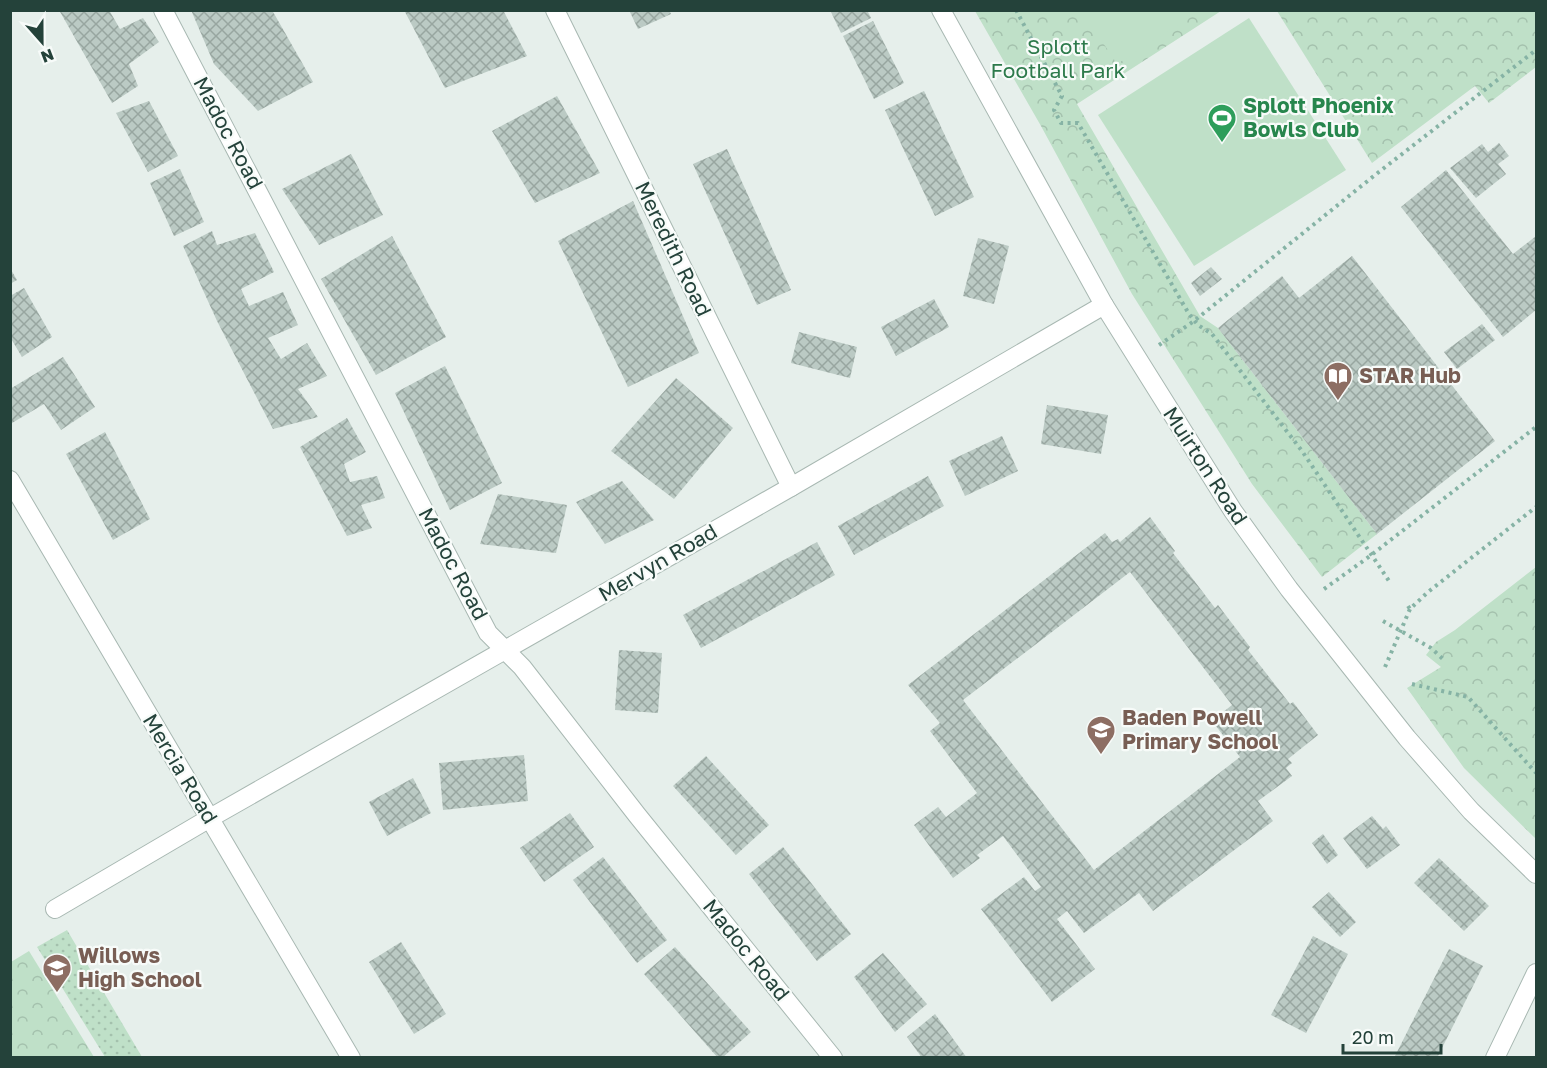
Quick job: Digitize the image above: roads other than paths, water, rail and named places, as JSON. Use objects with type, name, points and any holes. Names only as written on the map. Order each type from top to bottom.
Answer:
[{"type":"street","name":"Madoc Road","points":[[163,10],[488,633],[506,650],[833,1058]]},
{"type":"street","name":"Meredith Road","points":[[555,10],[791,488]]},
{"type":"street","name":"Muirton Road","points":[[941,10],[1104,305],[1233,511],[1289,589],[1428,762],[1471,811],[1536,874]]},
{"type":"street","name":"Mervyn Road","points":[[55,909],[210,818],[791,488],[1104,305]]},
{"type":"street","name":"Mercia Road","points":[[10,480],[351,1058]]},
{"type":"street","points":[[1495,1058],[1536,973]]},
{"type":"place","name":"Splott Phoenix Bowls Club","points":[[1222,144]]},
{"type":"place","name":"STAR Hub","points":[[1338,402]]},
{"type":"place","name":"Baden Powell Primary School","points":[[1101,756]]},
{"type":"place","name":"Willows High School","points":[[57,994]]},
{"type":"park label","name":"Splott Football Park","points":[[1058,59]]}]
